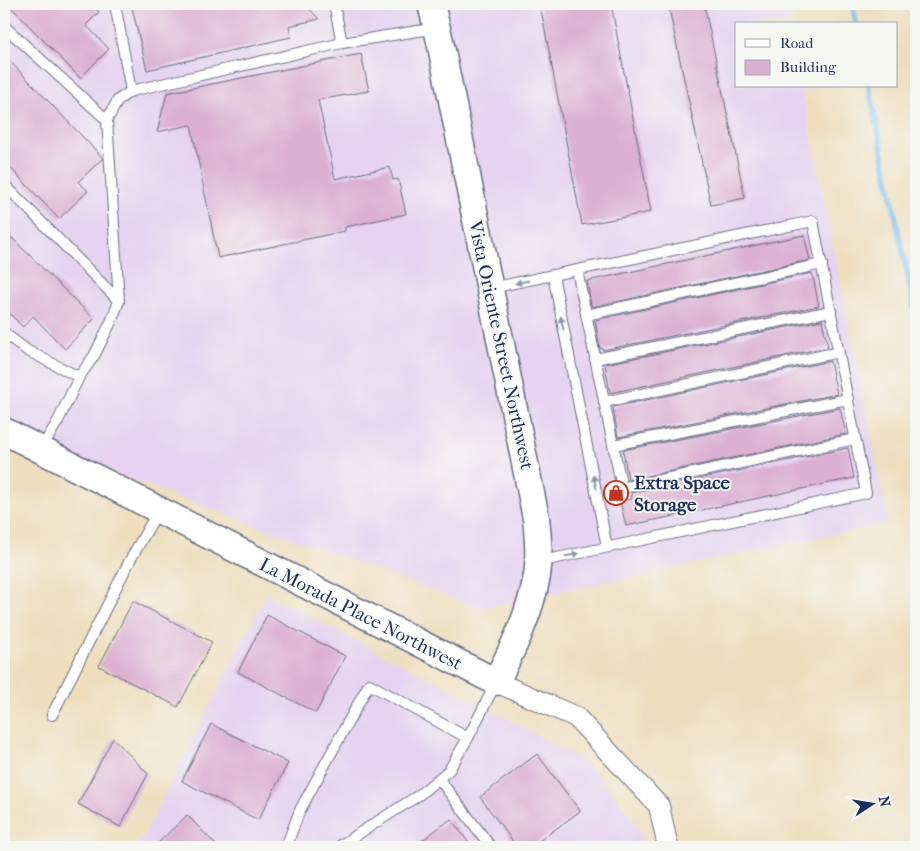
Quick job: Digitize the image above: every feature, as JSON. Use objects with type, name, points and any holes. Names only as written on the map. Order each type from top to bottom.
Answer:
[{"type":"street","name":"Vista Oriente Street Northwest","points":[[434,16],[491,288],[537,525],[537,575],[529,606],[520,632],[496,682]]},
{"type":"street","name":"La Morada Place Northwest","points":[[4,431],[496,682],[576,717],[658,806],[668,847]]},
{"type":"lane","points":[[115,4],[131,91]]},
{"type":"lane","points":[[334,4],[342,43]]},
{"type":"lane","points":[[41,450],[58,421],[79,377],[94,356],[119,301],[107,120],[118,100],[131,91],[342,43],[434,16]]},
{"type":"lane","points":[[4,26],[107,120]]},
{"type":"lane","points":[[4,184],[119,301]]},
{"type":"lane","points":[[491,288],[814,221],[866,493],[538,562]]},
{"type":"lane","points":[[586,315],[822,264]]},
{"type":"lane","points":[[577,270],[622,488],[855,439]]},
{"type":"lane","points":[[553,275],[607,547]]},
{"type":"lane","points":[[595,359],[831,311]]},
{"type":"lane","points":[[4,334],[28,351],[79,377]]},
{"type":"lane","points":[[604,402],[839,352]]},
{"type":"lane","points":[[613,445],[848,399]]},
{"type":"lane","points":[[52,715],[129,562],[159,510]]},
{"type":"lane","points":[[338,847],[420,795],[450,770],[496,682]]},
{"type":"lane","points":[[286,847],[300,810],[369,684],[468,738]]},
{"type":"lane","points":[[439,779],[491,847]]},
{"type":"shaded area","points":[[4,4],[785,4],[789,22],[735,22],[735,88],[801,88],[888,523],[481,608],[4,433]]},
{"type":"shaded area","points":[[266,595],[516,723],[584,762],[606,785],[639,828],[647,847],[138,847]]},
{"type":"building","points":[[8,4],[91,4],[99,12],[86,25],[109,49],[80,78]]},
{"type":"building","points":[[131,4],[305,4],[319,19],[289,26],[291,37],[147,70]]},
{"type":"building","points":[[540,4],[611,4],[651,212],[582,225]]},
{"type":"building","points":[[668,4],[704,4],[745,198],[711,205]]},
{"type":"building","points":[[361,54],[369,91],[318,100],[335,179],[390,167],[393,180],[398,179],[406,214],[345,227],[345,231],[218,258],[191,125],[157,132],[167,93]]},
{"type":"building","points":[[4,55],[103,158],[78,182],[88,191],[59,219],[4,161]]},
{"type":"building","points":[[4,230],[94,319],[65,349],[33,316],[23,327],[4,308]]},
{"type":"building","points":[[804,235],[810,260],[592,307],[591,305],[587,281]]},
{"type":"building","points":[[812,273],[819,306],[603,350],[602,348],[600,349],[595,320]]},
{"type":"building","points":[[822,320],[828,347],[610,393],[605,364]]},
{"type":"building","points":[[830,361],[837,394],[618,437],[613,407]]},
{"type":"building","points":[[840,408],[846,434],[628,480],[623,450]]},
{"type":"building","points":[[848,448],[854,478],[626,526],[620,501],[632,499],[631,493]]},
{"type":"building","points":[[133,601],[212,642],[178,707],[99,666]]},
{"type":"building","points":[[267,615],[345,656],[316,713],[238,672]]},
{"type":"building","points":[[211,724],[288,763],[258,820],[182,781]]},
{"type":"building","points":[[113,738],[148,774],[120,827],[78,804]]},
{"type":"building","points":[[537,754],[580,811],[531,847],[517,847],[480,797]]},
{"type":"building","points":[[187,815],[218,847],[154,847]]},
{"type":"building","points":[[451,819],[472,847],[413,847]]},
{"type":"waterway","points":[[852,4],[856,22]]},
{"type":"waterway","points":[[869,88],[916,317]]},
{"type":"place","name":"Extra Space Storage","points":[[616,493]]}]
